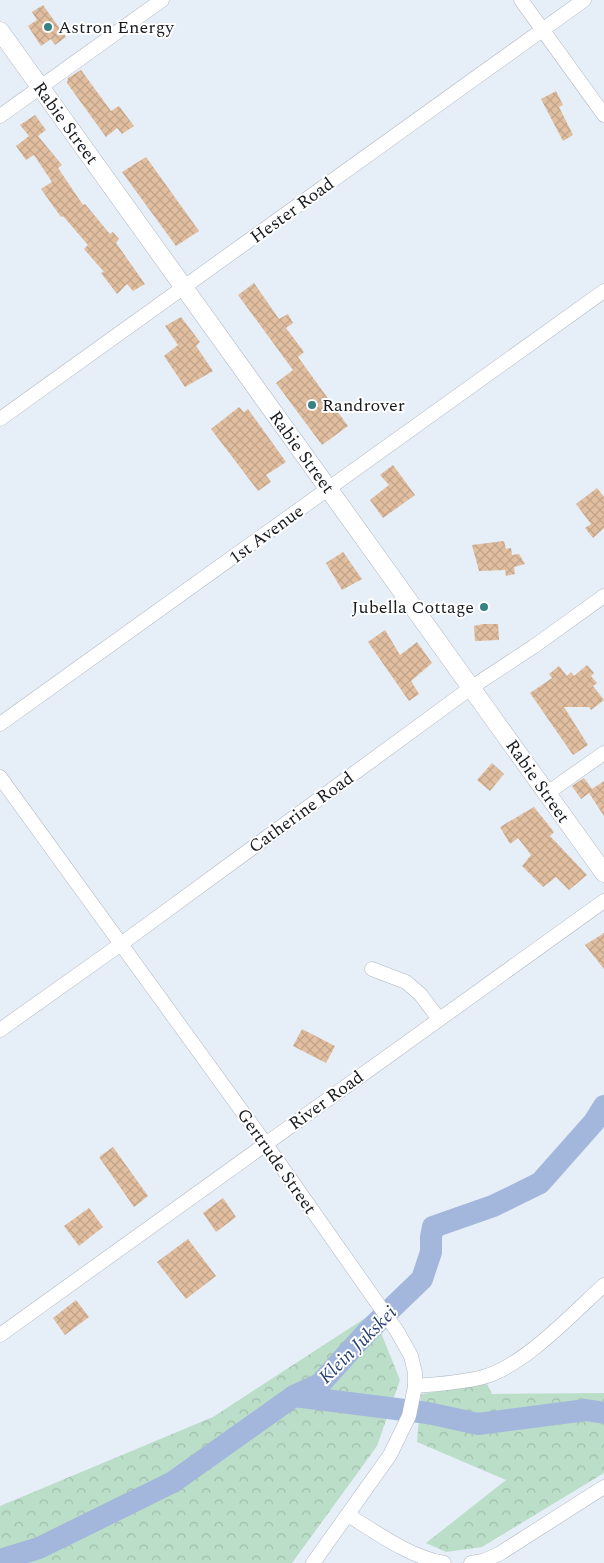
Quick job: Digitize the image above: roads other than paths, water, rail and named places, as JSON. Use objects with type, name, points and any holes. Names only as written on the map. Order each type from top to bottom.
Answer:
[{"type":"street","points":[[0,116],[162,0]]},
{"type":"street","points":[[521,0],[604,115]]},
{"type":"street","name":"Hester Road","points":[[0,419],[584,0]]},
{"type":"street","name":"Rabie Street","points":[[0,31],[604,873]]},
{"type":"street","name":"1st Avenue","points":[[0,724],[604,291]]},
{"type":"street","name":"Catherine Road","points":[[0,1030],[472,687],[533,647],[604,596]]},
{"type":"street","points":[[546,794],[604,752]]},
{"type":"street","name":"Gertrude Street","points":[[0,776],[265,1143],[397,1331],[411,1356],[415,1374],[409,1416],[390,1455],[313,1563]]},
{"type":"street","name":"River Road","points":[[0,1335],[604,901]]},
{"type":"street","points":[[372,969],[406,982],[420,994],[439,1019]]},
{"type":"street","points":[[413,1392],[483,1377],[506,1368],[531,1350],[604,1285]]},
{"type":"street","points":[[471,1563],[483,1561],[499,1554],[604,1487]]},
{"type":"street","points":[[348,1515],[385,1538],[420,1556],[444,1563]]},
{"type":"waterway","name":"Klein Jukskei","points":[[0,1560],[39,1548],[173,1482],[294,1396],[320,1384],[368,1331],[422,1279],[431,1252],[433,1227],[493,1206],[540,1183],[594,1122],[604,1106]]},
{"type":"waterway","points":[[294,1396],[428,1413],[478,1424],[586,1410],[604,1413]]},
{"type":"place","name":"Astron Energy","points":[[48,27]]},
{"type":"place","name":"Randrover","points":[[312,405]]},
{"type":"place","name":"Jubella Cottage","points":[[484,607]]}]
